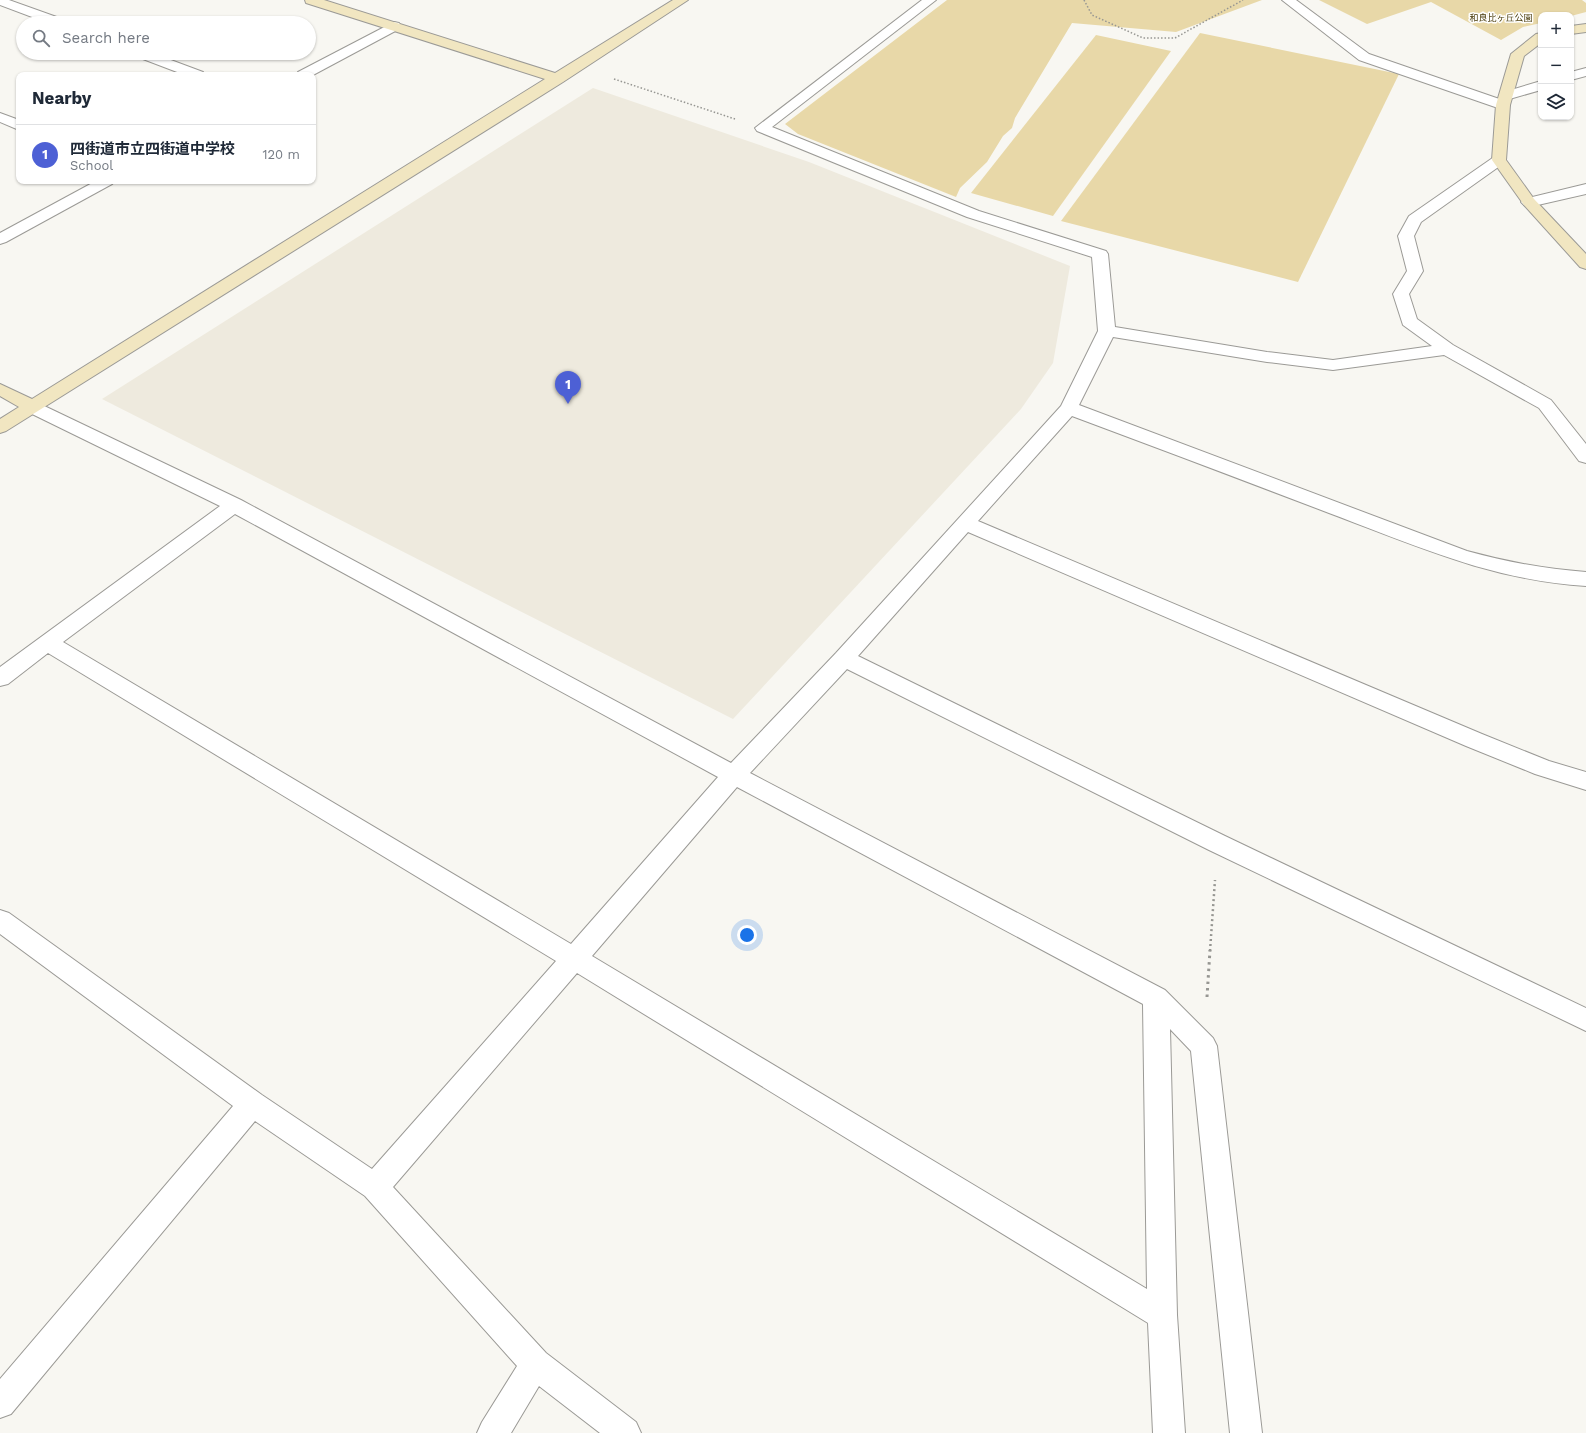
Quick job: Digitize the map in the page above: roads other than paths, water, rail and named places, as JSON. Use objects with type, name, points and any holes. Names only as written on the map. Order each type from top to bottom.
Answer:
[{"type":"street","points":[[311,0],[558,79]]},
{"type":"street","points":[[0,427],[682,0]]},
{"type":"street","points":[[375,1187],[734,776],[844,658],[1069,408],[1107,331],[1100,254],[973,214],[762,128],[930,0]]},
{"type":"street","points":[[1288,0],[1364,57],[1505,101],[1538,86]]},
{"type":"street","points":[[0,1],[41,16]]},
{"type":"street","points":[[309,72],[394,26]]},
{"type":"street","points":[[1574,30],[1586,28]]},
{"type":"street","points":[[1538,39],[1518,54],[1505,101],[1499,160],[1529,202],[1586,264]]},
{"type":"street","points":[[158,60],[190,72]]},
{"type":"street","points":[[1574,75],[1586,72]]},
{"type":"street","points":[[0,117],[16,125]]},
{"type":"street","points":[[1499,160],[1415,219],[1406,236],[1415,271],[1401,294],[1409,321],[1447,349],[1545,404],[1586,457]]},
{"type":"street","points":[[0,239],[102,184]]},
{"type":"street","points":[[1529,202],[1586,189]]},
{"type":"street","points":[[1107,331],[1333,365],[1447,349]]},
{"type":"street","points":[[0,389],[234,505],[734,776],[1156,998],[1204,1046],[1246,1433]]},
{"type":"street","points":[[1069,408],[1443,549],[1506,569],[1558,579],[1586,579]]},
{"type":"street","points":[[0,678],[234,505]]},
{"type":"street","points":[[964,523],[1474,740],[1543,768],[1586,781]]},
{"type":"street","points":[[48,643],[575,959],[1162,1315]]},
{"type":"street","points":[[844,658],[1217,843],[1586,1020]]},
{"type":"street","points":[[0,920],[252,1104],[375,1187],[535,1364],[625,1433]]},
{"type":"street","points":[[1156,998],[1162,1315],[1169,1433]]},
{"type":"street","points":[[3,1392],[252,1104]]},
{"type":"street","points":[[493,1433],[535,1364]]},
{"type":"place","name":"四街道市立四街道中学校","points":[[568,404]]},
{"type":"park label","name":"和良比ヶ丘公園","points":[[1501,18]]}]
